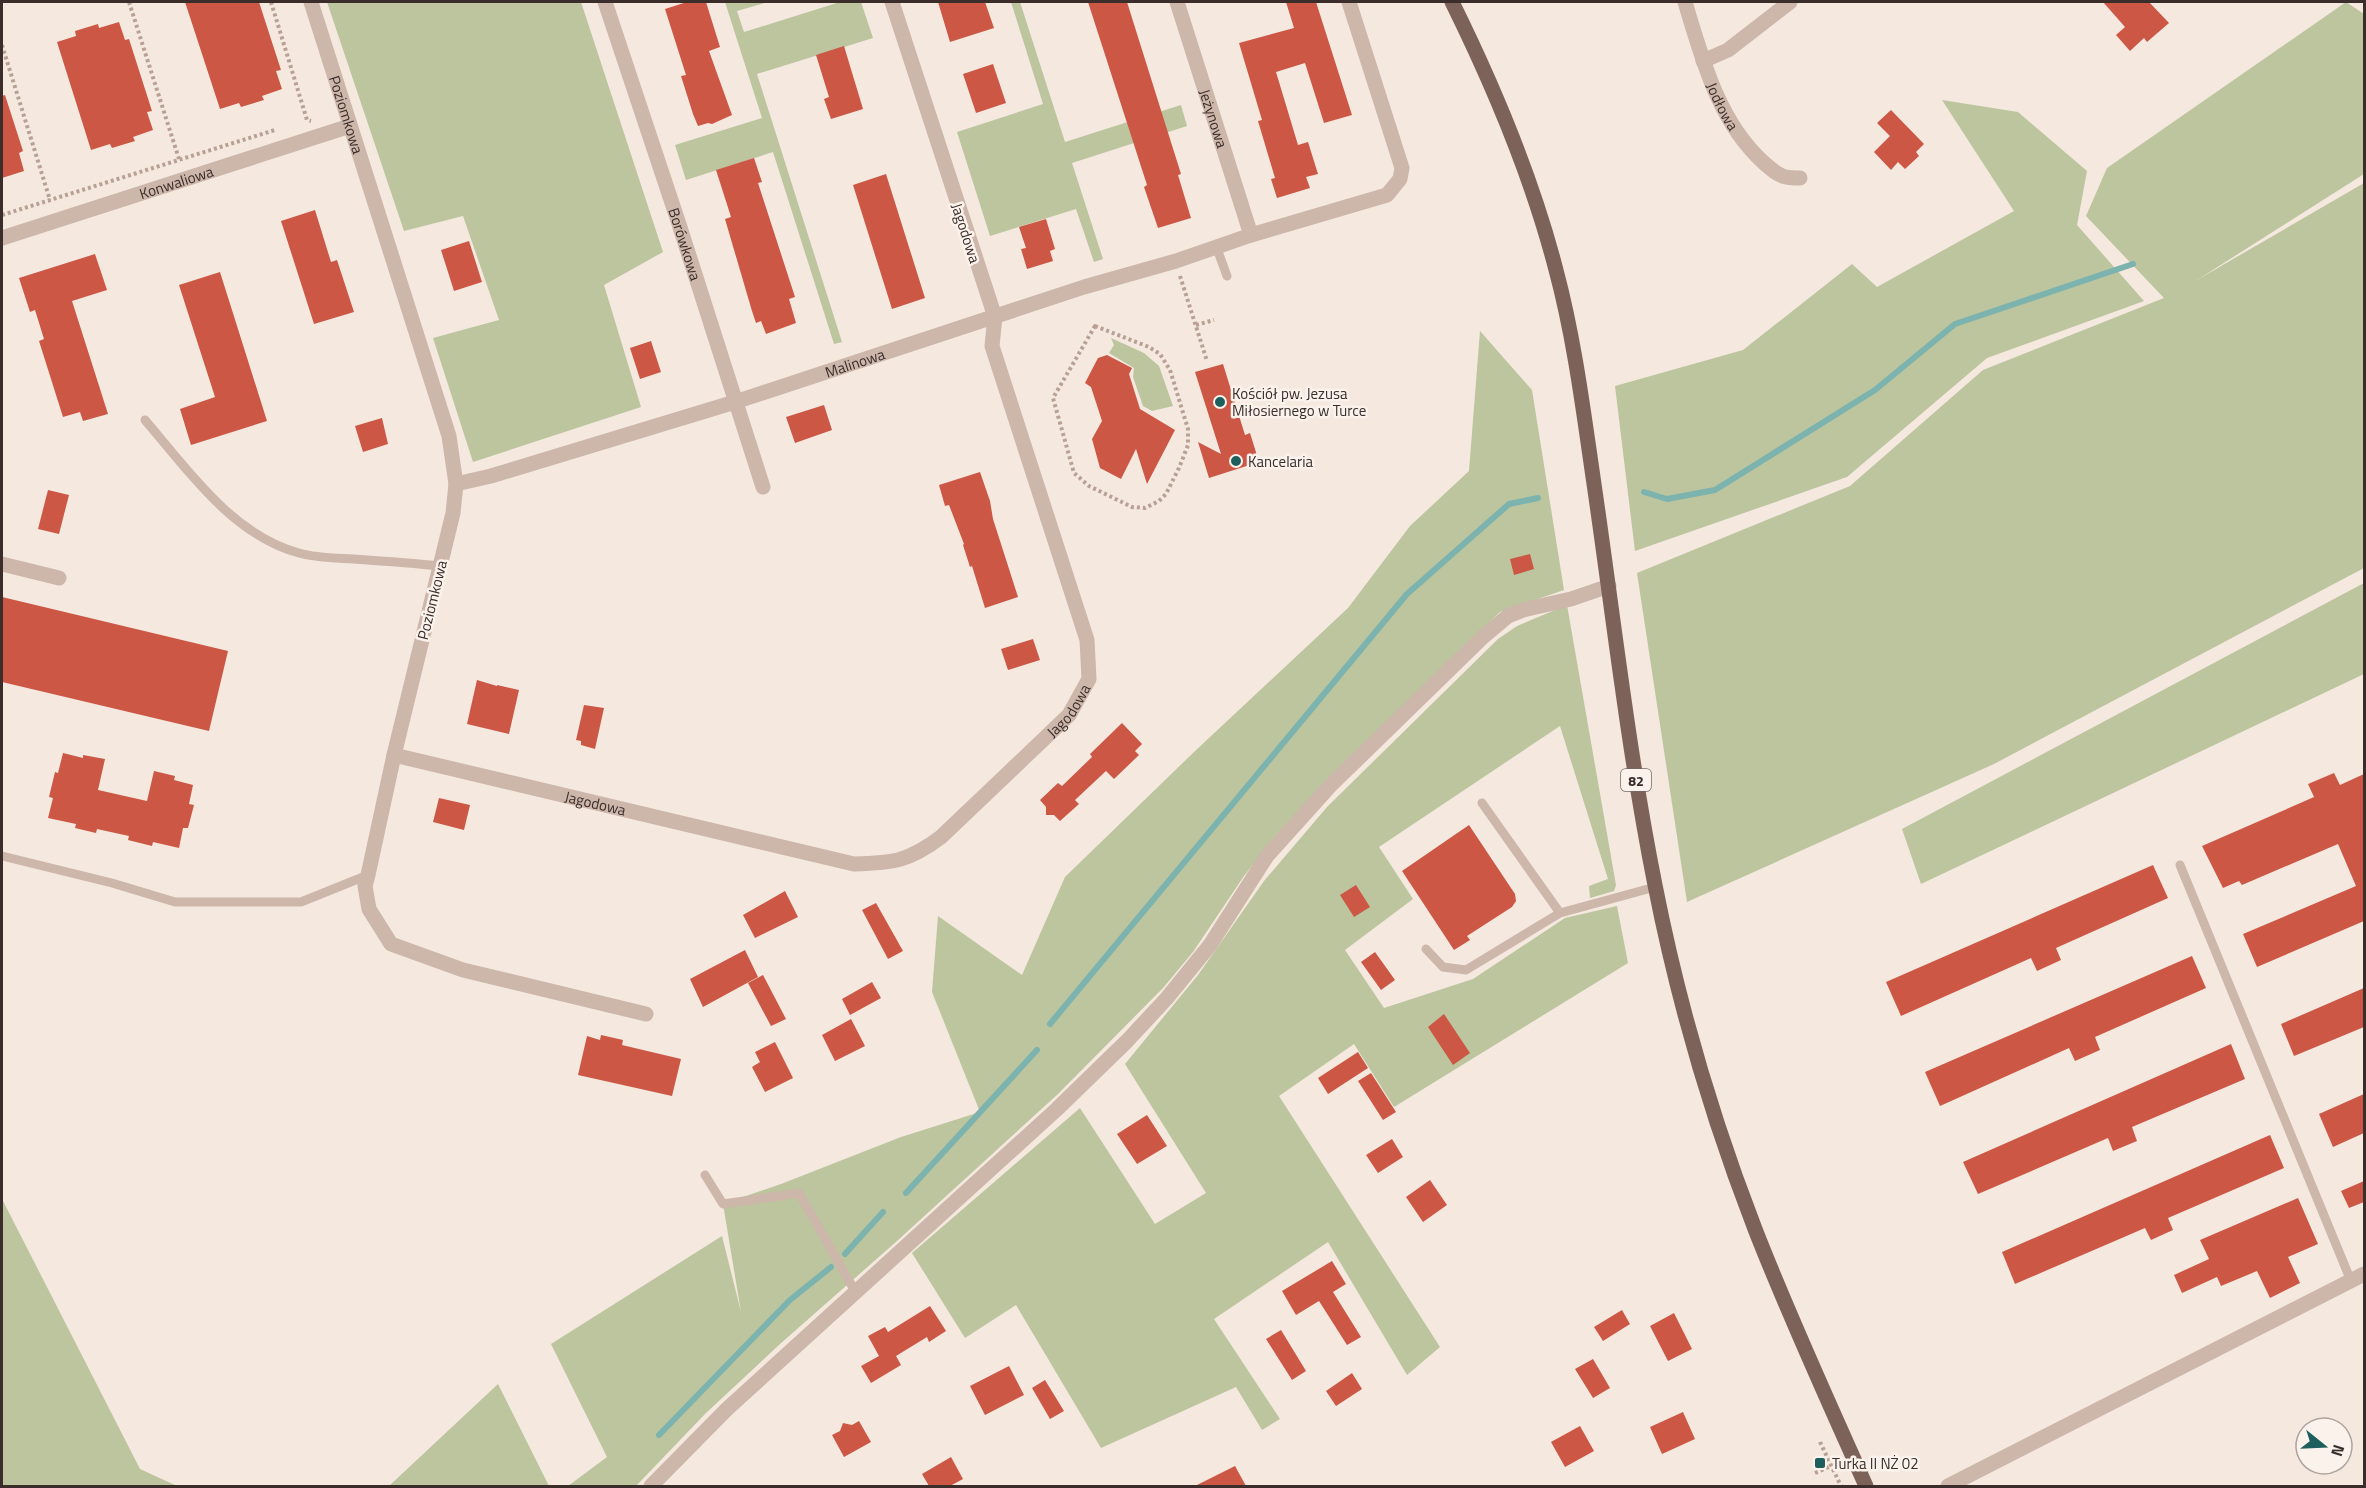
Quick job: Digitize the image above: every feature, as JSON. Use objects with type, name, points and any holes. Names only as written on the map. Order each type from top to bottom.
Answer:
[{"type":"main road","name":"82","points":[[1452,2],[1478,55],[1533,192],[1556,270],[1585,422],[1610,586],[1632,758],[1655,887],[1689,1028],[1735,1175],[1780,1291],[1866,1486]]},
{"type":"main road","name":"82","points":[[1463,2],[1478,55]]},
{"type":"street","name":"Poziomkowa","points":[[311,2],[449,436],[456,484],[453,513],[394,755],[365,886],[369,909],[391,944],[463,970],[646,1014]]},
{"type":"street","name":"Borówkowa","points":[[605,2],[763,487]]},
{"type":"street","name":"Jagodowa","points":[[394,755],[854,864],[898,861],[920,853],[941,837],[1069,715],[1089,679],[1087,639],[992,346],[995,317],[892,2]]},
{"type":"street","name":"Jeżynowa","points":[[1177,2],[1251,235]]},
{"type":"street","name":"Malinowa","points":[[456,484],[491,476],[735,402],[1216,246],[1387,195],[1396,187],[1402,168],[1349,2]]},
{"type":"street","name":"Jodłowa","points":[[1685,2],[1703,61],[1725,111],[1751,149],[1772,170],[1785,177],[1800,178]]},
{"type":"street","points":[[1703,61],[1728,50],[1790,2]]},
{"type":"street","name":"Konwaliowa","points":[[2,238],[350,126]]},
{"type":"street","points":[[2,564],[59,578]]},
{"type":"street","points":[[651,1486],[727,1408],[1057,1109],[1127,1041],[1167,998],[1210,945],[1267,856],[1330,786],[1483,637],[1508,616],[1610,586]]},
{"type":"street","points":[[1948,1486],[2358,1278]]},
{"type":"lane","points":[[1216,246],[1227,276]]},
{"type":"lane","points":[[145,420],[211,495],[233,516],[270,542],[285,549],[319,557],[440,566]]},
{"type":"lane","points":[[1482,803],[1560,913]]},
{"type":"lane","points":[[2,856],[112,883],[175,902],[301,902],[368,874]]},
{"type":"lane","points":[[2180,865],[2358,1278]]},
{"type":"lane","points":[[1426,949],[1443,967],[1466,970],[1560,913],[1655,887]]},
{"type":"lane","points":[[705,1175],[723,1204],[799,1193],[856,1293]]},
{"type":"path","points":[[129,2],[179,159]]},
{"type":"path","points":[[271,2],[307,120]]},
{"type":"path","points":[[2,45],[50,200]]},
{"type":"path","points":[[296,123],[307,120],[316,122],[323,134]]},
{"type":"path","points":[[2,215],[286,126]]},
{"type":"path","points":[[1178,271],[1207,361]]},
{"type":"path","points":[[1196,325],[1214,320]]},
{"type":"path","points":[[1095,326],[1149,347],[1160,354],[1170,370],[1188,429],[1188,445],[1166,494],[1160,501],[1145,508],[1132,507],[1113,499],[1074,473],[1053,398],[1095,326]]},
{"type":"path","points":[[1820,1442],[1841,1486]]},
{"type":"path","points":[[1815,1473],[1831,1466]]},
{"type":"green space","points":[[327,2],[581,2],[663,252],[604,285],[641,407],[473,462],[433,338],[499,320],[463,216],[404,231]]},
{"type":"green space","points":[[725,2],[768,2],[737,11],[744,32],[840,2],[861,2],[873,38],[757,74],[842,342],[834,344],[773,152],[686,180],[675,145],[762,118]]},
{"type":"green space","points":[[1011,2],[1020,2],[1065,142],[1181,105],[1187,126],[1072,163],[1103,259],[1094,262],[1076,209],[990,236],[957,132],[1043,104]]},
{"type":"green space","points":[[2346,2],[2364,14],[2364,174],[2197,280],[2364,183],[2364,568],[1994,764],[1687,902],[1637,573],[1850,486],[1983,370],[2164,298],[2086,216],[2107,168]]},
{"type":"green space","points":[[1942,100],[2018,112],[2087,171],[2077,225],[2144,301],[1987,358],[1847,477],[1635,551],[1615,386],[1743,350],[1852,264],[1877,287],[2014,211]]},
{"type":"green space","points":[[1480,331],[1532,390],[1564,590],[1500,612],[1348,760],[1276,835],[1244,876],[1193,952],[1163,988],[1058,1094],[706,1413],[636,1486],[568,1486],[607,1457],[551,1344],[722,1236],[741,1312],[723,1204],[901,1137],[980,1112],[932,992],[938,916],[1022,975],[1065,877],[1348,608],[1410,526],[1469,471]]},
{"type":"green space","points":[[1111,338],[1144,353],[1159,366],[1173,406],[1152,411],[1143,406],[1133,377],[1134,368],[1109,353],[1114,345]]},
{"type":"green space","points":[[2364,583],[2364,674],[1921,884],[1902,829]]},
{"type":"green space","points":[[1567,605],[1616,885],[1614,891],[1590,898],[1589,886],[1608,879],[1560,726],[1379,847],[1413,899],[1345,950],[1384,1008],[1473,979],[1565,918],[1617,906],[1628,963],[1394,1107],[1354,1044],[1279,1096],[1440,1347],[1407,1375],[1328,1242],[1214,1319],[1280,1419],[1262,1430],[1236,1387],[1101,1448],[1016,1305],[965,1338],[912,1253],[1080,1108],[1155,1224],[1206,1193],[1125,1064],[1198,975],[1264,881],[1327,807],[1498,639],[1517,626]]},
{"type":"green space","points":[[2,1199],[140,1469],[177,1486],[2,1486]]},
{"type":"green space","points":[[498,1384],[549,1486],[389,1486]]},
{"type":"building","points":[[185,2],[259,2],[281,70],[276,71],[282,89],[262,96],[264,100],[241,107],[239,103],[220,109]]},
{"type":"building","points":[[687,2],[706,2],[720,47],[709,51],[732,115],[712,124],[698,126],[693,114],[681,76],[686,75],[665,9]]},
{"type":"building","points":[[938,2],[985,2],[994,28],[950,42]]},
{"type":"building","points":[[1088,2],[1127,2],[1181,174],[1178,175],[1191,218],[1158,228],[1144,187],[1147,185]]},
{"type":"building","points":[[1286,2],[1316,2],[1352,115],[1324,123],[1305,63],[1276,72],[1298,145],[1308,142],[1318,174],[1306,177],[1310,188],[1277,198],[1271,179],[1275,178],[1258,121],[1262,120],[1239,43],[1294,28]]},
{"type":"building","points":[[2103,2],[2149,2],[2169,23],[2147,42],[2144,38],[2130,51],[2116,35],[2125,27]]},
{"type":"building","points":[[119,22],[125,40],[129,39],[152,111],[147,112],[153,130],[133,137],[135,141],[112,148],[110,144],[91,150],[57,42],[76,36],[75,31],[98,24],[99,28]]},
{"type":"building","points":[[844,46],[863,109],[831,119],[824,99],[829,97],[816,55]]},
{"type":"building","points":[[993,64],[1006,103],[976,113],[963,74]]},
{"type":"building","points":[[5,95],[23,151],[19,153],[24,171],[2,178],[2,96]]},
{"type":"building","points":[[1891,110],[1924,144],[1916,152],[1919,156],[1905,169],[1898,162],[1891,170],[1874,152],[1890,136],[1877,123]]},
{"type":"building","points":[[754,158],[762,182],[758,183],[795,297],[789,299],[796,323],[766,334],[761,321],[756,323],[752,311],[725,219],[731,217],[716,170]]},
{"type":"building","points":[[886,174],[925,298],[892,309],[853,185]]},
{"type":"building","points":[[315,210],[331,262],[337,260],[354,312],[314,324],[281,221]]},
{"type":"building","points":[[1046,219],[1055,249],[1050,251],[1053,261],[1027,269],[1021,249],[1026,248],[1019,227]]},
{"type":"building","points":[[469,241],[482,282],[454,291],[441,250]]},
{"type":"building","points":[[95,254],[107,290],[72,301],[108,414],[83,421],[80,412],[63,417],[39,341],[44,339],[35,310],[30,312],[19,278]]},
{"type":"building","points":[[220,272],[267,421],[191,445],[180,409],[215,397],[179,285]]},
{"type":"building","points":[[651,341],[661,372],[640,379],[630,348]]},
{"type":"building","points":[[1107,355],[1132,368],[1129,374],[1140,409],[1175,430],[1147,484],[1136,449],[1121,479],[1100,468],[1092,439],[1102,421],[1091,387],[1085,383],[1098,358]]},
{"type":"building","points":[[1223,364],[1245,435],[1250,433],[1259,462],[1209,478],[1198,442],[1221,454],[1195,372]]},
{"type":"building","points":[[824,405],[832,430],[795,443],[786,417]]},
{"type":"building","points":[[382,418],[388,444],[363,452],[355,426]]},
{"type":"building","points":[[980,472],[1018,597],[985,608],[964,544],[949,505],[945,506],[939,485]]},
{"type":"building","points":[[48,490],[69,495],[59,534],[38,529]]},
{"type":"building","points":[[1530,554],[1534,569],[1514,575],[1510,559]]},
{"type":"building","points":[[2,597],[228,651],[209,731],[2,682]]},
{"type":"building","points":[[1033,639],[1040,660],[1008,670],[1001,649]]},
{"type":"building","points":[[477,680],[519,690],[509,734],[467,724]]},
{"type":"building","points":[[584,705],[604,708],[595,749],[581,745],[581,741],[576,740]]},
{"type":"building","points":[[1122,723],[1142,744],[1135,751],[1139,755],[1114,779],[1106,771],[1075,800],[1079,804],[1060,821],[1054,815],[1046,815],[1046,807],[1040,800],[1058,783],[1062,786]]},
{"type":"building","points":[[63,753],[83,758],[83,755],[105,759],[98,790],[147,801],[154,771],[175,776],[174,780],[193,785],[189,804],[194,805],[188,828],[183,828],[179,848],[153,842],[152,846],[128,840],[129,836],[97,829],[96,833],[75,828],[76,824],[48,818],[53,798],[49,797],[55,772],[58,773]]},
{"type":"building","points":[[2334,773],[2340,785],[2364,774],[2364,921],[2257,967],[2243,934],[2356,886],[2338,844],[2242,885],[2239,881],[2223,888],[2202,846],[2314,797],[2308,784]]},
{"type":"building","points":[[439,798],[470,805],[464,830],[433,822]]},
{"type":"building","points":[[1469,825],[1515,894],[1516,901],[1512,907],[1467,936],[1470,940],[1454,950],[1402,871]]},
{"type":"building","points":[[2153,865],[2168,898],[2056,948],[2061,960],[2037,971],[2031,958],[1901,1016],[1886,982]]},
{"type":"building","points":[[1356,885],[1370,907],[1354,917],[1340,895]]},
{"type":"building","points":[[785,891],[798,917],[755,938],[743,915]]},
{"type":"building","points":[[876,903],[903,951],[888,959],[862,910]]},
{"type":"building","points":[[745,950],[758,977],[703,1007],[690,979]]},
{"type":"building","points":[[1375,952],[1395,980],[1381,990],[1361,962]]},
{"type":"building","points":[[2192,956],[2206,988],[2095,1037],[2100,1050],[2075,1061],[2069,1048],[1940,1106],[1925,1072]]},
{"type":"building","points":[[763,975],[786,1019],[771,1026],[748,983]]},
{"type":"building","points":[[872,982],[881,998],[850,1015],[842,999]]},
{"type":"building","points":[[2364,988],[2364,1027],[2294,1056],[2281,1024]]},
{"type":"building","points":[[1444,1014],[1470,1053],[1453,1065],[1428,1027]]},
{"type":"building","points":[[851,1019],[865,1046],[835,1061],[822,1035]]},
{"type":"building","points":[[601,1035],[623,1040],[622,1045],[681,1059],[672,1096],[578,1075],[587,1036],[600,1040]]},
{"type":"building","points":[[775,1042],[793,1078],[765,1092],[752,1067],[760,1062],[755,1052]]},
{"type":"building","points":[[2231,1044],[2245,1079],[2132,1127],[2137,1141],[2113,1151],[2108,1138],[1978,1194],[1963,1162]]},
{"type":"building","points":[[1358,1052],[1368,1068],[1328,1094],[1318,1078]]},
{"type":"building","points":[[1371,1073],[1396,1112],[1383,1120],[1358,1081]]},
{"type":"building","points":[[2364,1094],[2364,1133],[2333,1147],[2319,1114]]},
{"type":"building","points":[[1147,1115],[1167,1146],[1137,1164],[1117,1134]]},
{"type":"building","points":[[2270,1135],[2284,1168],[2168,1218],[2173,1230],[2151,1240],[2145,1228],[2015,1284],[2002,1252]]},
{"type":"building","points":[[1392,1139],[1403,1157],[1378,1173],[1366,1155]]},
{"type":"building","points":[[1430,1180],[1447,1205],[1423,1222],[1406,1197]]},
{"type":"building","points":[[2364,1181],[2364,1202],[2349,1208],[2341,1191]]},
{"type":"building","points":[[2298,1198],[2318,1244],[2288,1257],[2300,1283],[2270,1298],[2257,1271],[2221,1286],[2217,1277],[2182,1293],[2174,1275],[2209,1259],[2200,1240]]},
{"type":"building","points":[[1332,1261],[1346,1284],[1333,1292],[1361,1337],[1347,1345],[1319,1301],[1296,1315],[1282,1291]]},
{"type":"building","points":[[930,1306],[946,1331],[929,1342],[927,1337],[896,1356],[901,1365],[871,1383],[861,1366],[879,1356],[868,1336],[885,1327],[888,1332]]},
{"type":"building","points":[[1622,1310],[1630,1324],[1603,1341],[1594,1327]]},
{"type":"building","points":[[1674,1313],[1692,1349],[1668,1361],[1650,1326]]},
{"type":"building","points":[[1281,1330],[1306,1371],[1292,1380],[1266,1339]]},
{"type":"building","points":[[1593,1359],[1610,1388],[1593,1398],[1575,1369]]},
{"type":"building","points":[[1009,1366],[1024,1395],[985,1415],[970,1386]]},
{"type":"building","points":[[1352,1373],[1362,1389],[1336,1406],[1326,1391]]},
{"type":"building","points":[[1045,1380],[1064,1411],[1050,1419],[1032,1388]]},
{"type":"building","points":[[1683,1412],[1695,1439],[1662,1454],[1650,1427]]},
{"type":"building","points":[[859,1421],[871,1442],[844,1457],[832,1435],[840,1431],[843,1423],[852,1425]]},
{"type":"building","points":[[1580,1426],[1594,1451],[1565,1467],[1551,1442]]},
{"type":"building","points":[[951,1457],[963,1479],[950,1486],[929,1486],[922,1474]]},
{"type":"building","points":[[1235,1466],[1246,1486],[1195,1486]]},
{"type":"waterway","points":[[1644,492],[1667,499],[1715,490],[1875,390],[1955,324],[2133,264]]},
{"type":"waterway","points":[[1050,1024],[1407,594],[1509,504],[1538,498]]},
{"type":"waterway","points":[[906,1193],[1037,1050]]},
{"type":"waterway","points":[[845,1254],[883,1212]]},
{"type":"waterway","points":[[659,1435],[790,1300],[831,1267]]},
{"type":"place","name":"Kościół pw. Jezusa Miłosiernego w Turce","points":[[1220,402]]},
{"type":"place","name":"Kancelaria","points":[[1236,461]]},
{"type":"place","name":"Turka II NŻ 02","points":[[1820,1463]]}]
